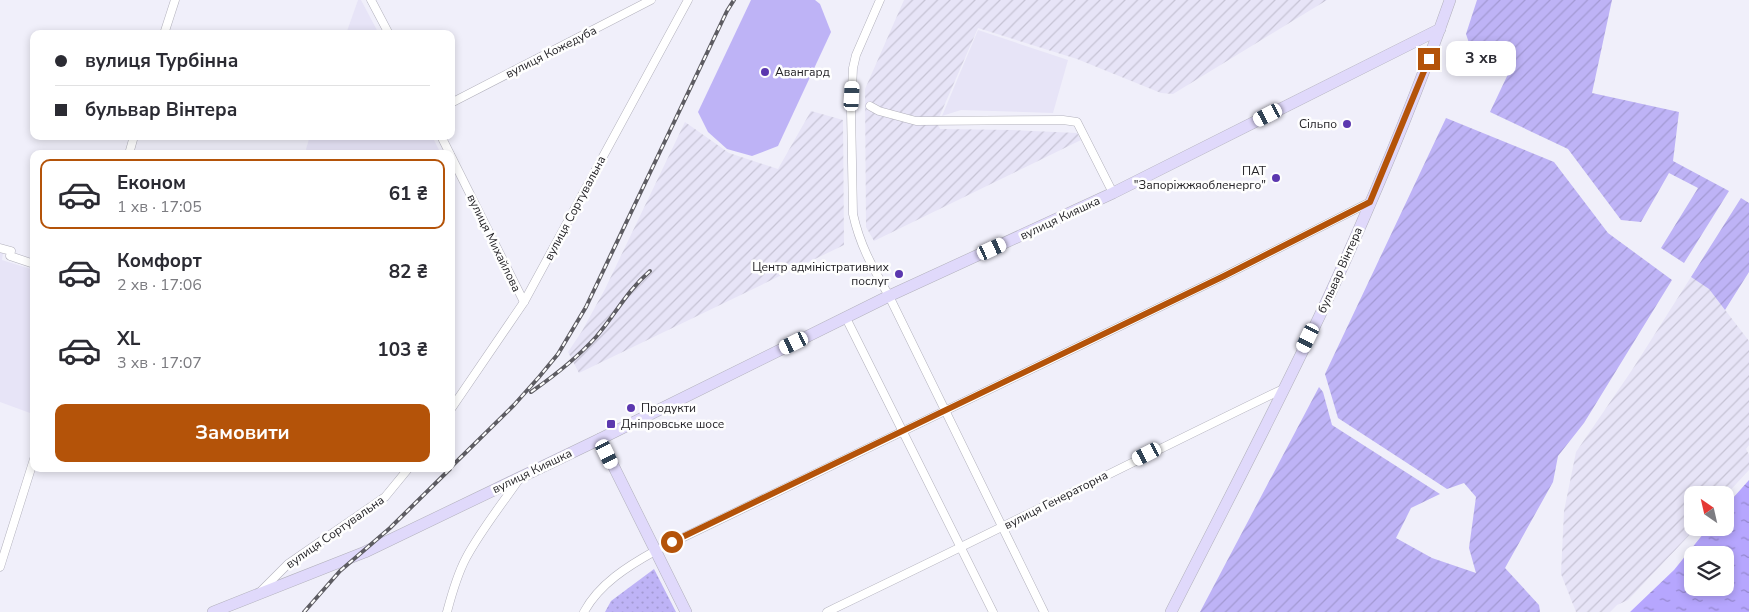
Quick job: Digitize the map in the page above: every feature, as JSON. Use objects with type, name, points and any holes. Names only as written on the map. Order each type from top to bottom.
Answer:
[{"type":"street","points":[[165,30],[175,0]]},
{"type":"street","points":[[371,0],[386,30]]},
{"type":"street","name":"вулиця Кожедуба","points":[[455,101],[651,0]]},
{"type":"street","name":"вулиця Сортувальна","points":[[455,402],[524,302],[688,0]]},
{"type":"street","points":[[880,0],[856,55],[853,68],[851,110],[853,214],[860,242],[889,296],[1044,612]]},
{"type":"street","name":"бульвар Вінтера","points":[[1172,612],[1285,388],[1330,294],[1418,90],[1450,0]]},
{"type":"street","name":"вулиця Кияшка","points":[[213,612],[358,555],[600,439],[889,296],[1113,193],[1440,29]]},
{"type":"street","points":[[870,106],[879,111],[916,121],[1062,120],[1077,122],[1113,193]]},
{"type":"street","name":"вулиця Михайлова","points":[[455,163],[524,302]]},
{"type":"street","points":[[584,612],[604,586],[629,566],[655,551],[1224,276],[1370,202]]},
{"type":"street","points":[[0,248],[11,251],[10,256],[30,263]]},
{"type":"street","points":[[846,318],[993,612]]},
{"type":"street","name":"вулиця Генераторна","points":[[827,612],[1003,528],[1156,450],[1285,388]]},
{"type":"street","points":[[600,439],[686,612]]},
{"type":"street","points":[[0,567],[30,472]]},
{"type":"street","name":"вулиця Сортувальна","points":[[259,593],[288,564],[385,497],[406,472]]},
{"type":"street","points":[[447,612],[454,584],[466,558],[522,477]]},
{"type":"shaded area","points":[[358,0],[361,0],[377,30],[347,30]]},
{"type":"shaded area","name":"Авангард","points":[[751,0],[815,0],[820,4],[831,32],[778,146],[752,156],[727,149],[708,132],[698,112]]},
{"type":"shaded area","points":[[904,0],[1327,0],[1173,94],[1161,93],[1077,59],[978,28],[937,122],[940,129],[1077,133],[1081,140],[874,241],[866,227],[865,89]]},
{"type":"shaded area","points":[[1477,0],[1612,0],[1592,93],[1679,112],[1673,161],[1729,191],[1684,263],[1661,248],[1698,188],[1669,173],[1641,222],[1621,220],[1568,149],[1490,112],[1509,72],[1472,52],[1466,34]]},
{"type":"shaded area","points":[[978,30],[1068,60],[1053,113],[961,110],[942,116]]},
{"type":"shaded area","points":[[811,111],[843,120],[844,245],[579,373],[568,352],[605,289],[685,122],[729,153],[778,169]]},
{"type":"shaded area","points":[[1446,118],[1554,162],[1608,233],[1672,280],[1584,423],[1558,456],[1553,482],[1505,568],[1539,605],[1540,612],[1200,612],[1319,387],[1323,392],[1332,425],[1440,494],[1411,508],[1396,538],[1432,558],[1476,573],[1469,548],[1476,497],[1464,483],[1447,489],[1338,418],[1325,374]]},
{"type":"shaded area","points":[[309,140],[434,140],[439,150],[306,150]]},
{"type":"shaded area","points":[[1741,198],[1749,203],[1749,272],[1725,310],[1709,289],[1691,277]]},
{"type":"shaded area","points":[[0,252],[3,253],[2,260],[30,269],[30,413],[0,402]]},
{"type":"shaded area","points":[[1691,277],[1709,289],[1749,341],[1749,445],[1746,449],[1749,455],[1749,470],[1734,486],[1684,486],[1684,536],[1688,536],[1628,600],[1617,605],[1610,612],[1576,612],[1561,574],[1564,511],[1576,452],[1632,370]]},
{"type":"shaded area","points":[[654,569],[676,612],[605,612],[611,601]]},
{"type":"water","points":[[1749,480],[1749,612],[1630,612],[1674,570],[1684,558],[1684,596],[1734,596],[1734,546],[1693,546],[1702,536],[1734,536],[1734,497]]},
{"type":"railway","points":[[455,463],[514,405],[558,354],[586,307],[727,11],[734,0]]},
{"type":"railway","points":[[531,392],[589,345],[627,295],[650,271]]},
{"type":"railway","points":[[304,612],[340,571],[390,528],[447,472]]},
{"type":"place","name":"Авангард","points":[[765,72]]},
{"type":"place","name":"Сільпо","points":[[1347,124]]},
{"type":"place","name":"ПАТ \"Запоріжжяобленерго\"","points":[[1276,178]]},
{"type":"place","name":"Центр адміністративних послуг","points":[[899,274]]},
{"type":"place","name":"Продукти","points":[[631,408]]},
{"type":"place","name":"Дніпровське шосе","points":[[611,424]]},
{"type":"route","points":[[672,542],[1224,276],[1370,202],[1418,90],[1429,59]]}]
